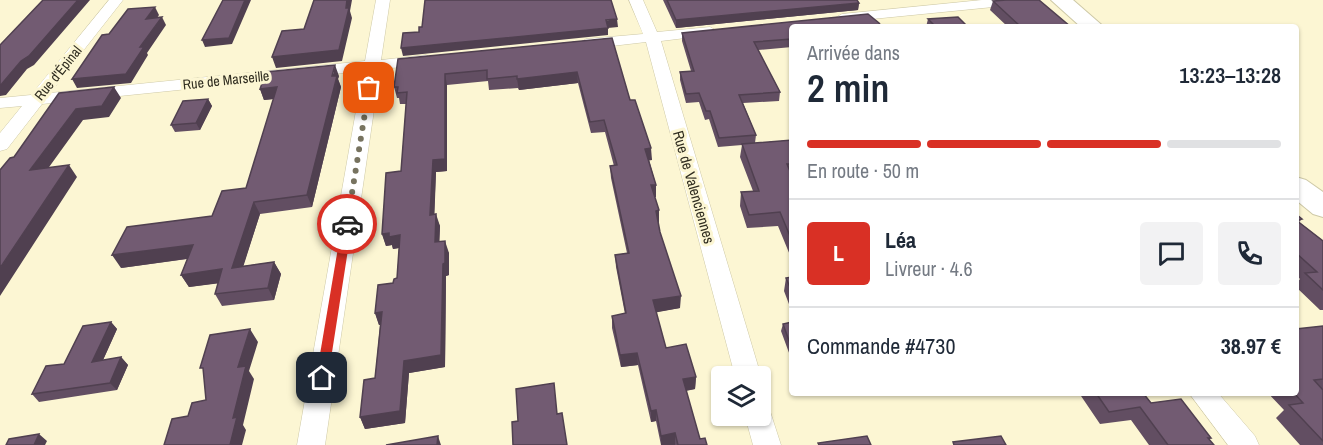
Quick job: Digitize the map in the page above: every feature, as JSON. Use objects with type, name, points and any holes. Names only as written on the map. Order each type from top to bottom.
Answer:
[{"type":"street","name":"Rue d'Épinal","points":[[0,146],[116,0]]},
{"type":"street","points":[[310,445],[383,0]]},
{"type":"street","name":"Rue de Valenciennes","points":[[636,0],[652,37],[745,366]]},
{"type":"street","points":[[876,0],[896,24]]},
{"type":"street","points":[[822,20],[1024,0]]},
{"type":"street","points":[[1061,0],[1090,24]]},
{"type":"street","points":[[569,45],[722,30]]},
{"type":"street","name":"Rue de Marseille","points":[[0,103],[438,59]]},
{"type":"street","points":[[1299,188],[1323,207]]},
{"type":"street","points":[[1204,396],[1245,445]]},
{"type":"street","points":[[762,426],[767,445]]},
{"type":"building","points":[[43,0],[78,0],[0,86],[0,45]]},
{"type":"building","points":[[223,0],[245,0],[229,38],[202,40]]},
{"type":"building","points":[[314,0],[347,0],[346,8],[349,8],[339,50],[272,57],[282,31],[304,29]]},
{"type":"building","points":[[425,0],[611,0],[617,19],[606,20],[608,28],[401,48],[403,33],[419,32],[419,27],[422,27]]},
{"type":"building","points":[[667,0],[857,0],[859,3],[676,20]]},
{"type":"building","points":[[1039,0],[1067,24],[1018,24],[993,1]]},
{"type":"building","points":[[155,7],[146,19],[162,17],[140,47],[144,47],[126,74],[72,79],[102,35],[109,34],[128,9]]},
{"type":"building","points":[[868,14],[880,24],[789,24],[789,39],[754,42],[780,92],[739,95],[756,135],[719,138],[710,111],[706,111],[699,93],[686,94],[680,72],[694,71],[682,33]]},
{"type":"building","points":[[958,17],[965,24],[933,24],[928,19]]},
{"type":"building","points":[[612,38],[630,100],[635,100],[651,148],[645,149],[656,185],[651,185],[659,210],[656,211],[660,232],[681,296],[653,300],[666,348],[686,344],[696,377],[683,379],[700,439],[705,438],[707,445],[678,445],[675,433],[661,436],[656,410],[651,411],[637,353],[620,355],[612,316],[626,313],[615,255],[629,253],[610,166],[617,165],[604,120],[590,122],[577,72],[517,79],[517,76],[487,79],[487,70],[445,74],[445,159],[433,160],[430,215],[436,214],[435,242],[445,241],[441,355],[404,361],[400,411],[360,417],[364,380],[375,378],[382,312],[375,313],[378,285],[393,283],[397,278],[400,235],[389,237],[389,233],[382,234],[386,173],[401,171],[407,92],[397,93],[398,87],[394,87],[398,59]]},
{"type":"building","points":[[335,65],[332,76],[337,76],[307,195],[254,202],[232,268],[274,262],[268,288],[215,294],[222,269],[181,275],[193,245],[112,255],[127,227],[212,216],[222,191],[246,188],[277,87],[260,89],[266,72]]},
{"type":"building","points":[[114,87],[102,106],[76,109],[30,170],[69,165],[0,268],[0,170],[10,158],[14,157],[59,93]]},
{"type":"building","points":[[208,99],[196,123],[171,125],[183,101]]},
{"type":"building","points":[[789,140],[789,164],[787,164],[789,169],[789,234],[780,212],[749,215],[741,192],[759,191],[742,144]]},
{"type":"building","points":[[1299,222],[1323,241],[1323,290],[1305,273],[1317,272],[1299,256]]},
{"type":"building","points":[[111,322],[92,362],[121,357],[110,383],[32,394],[46,366],[64,364],[83,326]]},
{"type":"building","points":[[789,323],[789,341],[783,324]]},
{"type":"building","points":[[1323,326],[1323,379],[1314,380],[1323,390],[1323,441],[1289,405],[1303,403],[1297,396],[1299,396],[1299,329]]},
{"type":"building","points":[[250,329],[238,367],[246,366],[233,418],[237,417],[230,445],[164,445],[172,419],[188,416],[192,403],[206,400],[203,368],[200,368],[210,335]]},
{"type":"building","points":[[554,383],[557,414],[562,413],[567,445],[513,445],[512,422],[518,421],[516,389]]},
{"type":"building","points":[[1098,396],[1145,396],[1151,403],[1181,399],[1214,445],[1168,445],[1140,407],[1109,412]]},
{"type":"building","points":[[39,434],[34,445],[6,445],[9,439]]},
{"type":"building","points":[[438,436],[437,445],[386,445]]},
{"type":"building","points":[[867,436],[871,445],[819,445],[818,443]]},
{"type":"building","points":[[1001,436],[1006,445],[954,445],[953,442]]},
{"type":"way so far","points":[[347,224],[369,88]]},
{"type":"route","points":[[322,378],[347,224]]}]
